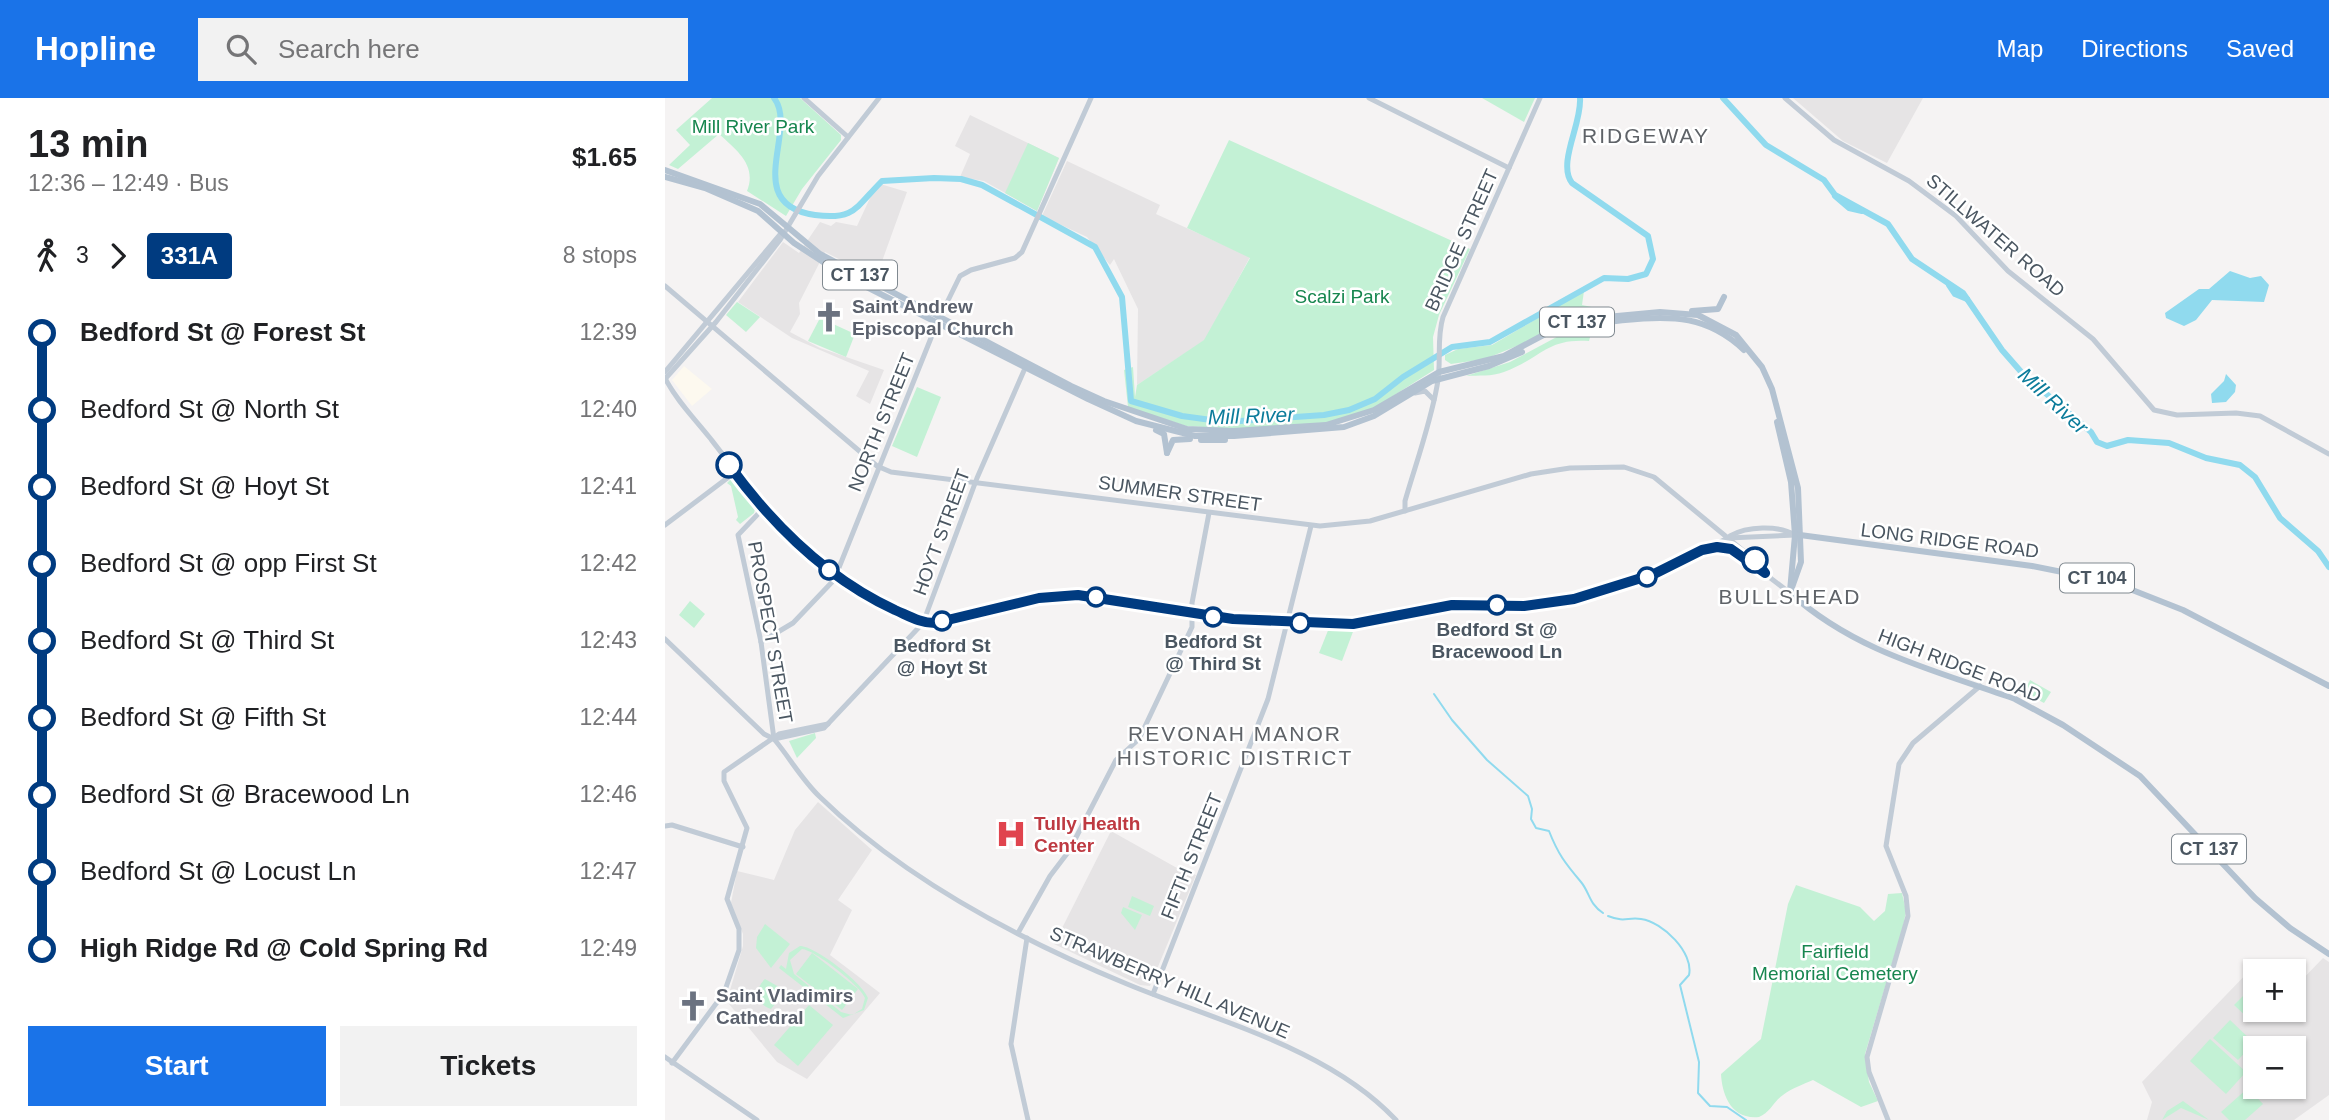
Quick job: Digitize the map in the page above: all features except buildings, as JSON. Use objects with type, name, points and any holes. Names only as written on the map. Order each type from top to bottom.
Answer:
[{"type":"main road","points":[[804,98],[848,137]]},
{"type":"main road","points":[[879,98],[802,200],[784,229],[665,379],[734,473],[766,511],[836,576],[860,593],[923,623]]},
{"type":"main road","name":"NORTH STREET","points":[[761,642],[798,618],[836,576],[939,320],[960,276],[1019,255],[1035,226],[1091,98]]},
{"type":"main road","points":[[1370,98],[1509,168]]},
{"type":"main road","name":"BRIDGE STREET","points":[[1405,511],[1405,501],[1439,376],[1438,342],[1443,317],[1540,98]]},
{"type":"main road","name":"STILLWATER ROAD","points":[[1785,98],[1834,140],[1909,181],[1956,216],[2008,271],[2093,339],[2154,410],[2177,415],[2236,413],[2260,416],[2329,454]]},
{"type":"main road","name":"CT 137","points":[[665,170],[744,195],[760,204],[817,261],[863,281],[1136,421],[1195,436],[1234,436],[1345,426],[1374,416],[1439,376],[1509,360],[1546,338],[1579,325],[1656,317],[1695,319],[1720,327]]},
{"type":"main road","name":"CT 137","points":[[665,177],[741,202],[784,229]]},
{"type":"main road","name":"SUMMER STREET","points":[[665,286],[880,467],[897,473],[1311,526],[1370,521],[1531,474],[1611,467],[1638,470],[1654,477],[1728,538]]},
{"type":"main road","points":[[1685,313],[1724,308],[1724,297]]},
{"type":"main road","name":"CT 137","points":[[1104,404],[1169,424],[1208,431],[1326,425],[1374,410],[1439,376],[1504,356],[1549,332],[1585,319],[1658,312],[1685,313],[1720,327],[1749,355],[1765,378],[1791,482],[1798,535],[1801,562],[1790,593]]},
{"type":"main road","points":[[665,372],[710,324]]},
{"type":"main road","name":"HOYT STREET","points":[[774,738],[804,734],[828,724],[923,623],[975,483],[1026,365]]},
{"type":"main road","points":[[1409,395],[1425,391],[1434,400]]},
{"type":"main road","points":[[1136,421],[1164,434],[1167,453],[1177,438],[1215,441],[1234,436]]},
{"type":"main road","points":[[665,525],[734,473]]},
{"type":"main road","points":[[758,514],[760,505]]},
{"type":"main road","points":[[758,514],[766,511]]},
{"type":"main road","points":[[1018,933],[1050,876],[1069,851],[1116,760],[1135,745],[1192,626],[1209,513]]},
{"type":"main road","name":"PROSPECT STREET","points":[[758,514],[739,532],[742,562],[761,642],[774,738]]},
{"type":"main road","points":[[1705,520],[1713,530],[1712,543]]},
{"type":"main road","name":"FIFTH STREET","points":[[1153,994],[1262,717],[1290,622],[1311,526]]},
{"type":"main road","name":"LONG RIDGE ROAD","points":[[923,623],[935,623],[1039,598],[1069,595],[1193,614],[1353,624],[1452,605],[1524,606],[1561,601],[1608,590],[1654,574],[1712,543],[1728,538],[1798,535],[2032,566],[2112,582],[2183,610],[2329,686]]},
{"type":"main road","name":"HIGH RIDGE ROAD","points":[[1728,538],[1738,553],[1826,623],[1857,642],[1980,686],[2040,711],[2140,776],[2261,905],[2329,954]]},
{"type":"main road","name":"HIGH RIDGE ROAD","points":[[1728,538],[1763,567],[1765,573]]},
{"type":"main road","points":[[1702,550],[1726,547],[1738,553]]},
{"type":"main road","points":[[665,639],[764,734],[774,738]]},
{"type":"main road","points":[[1888,1120],[1869,1072],[1867,1057],[1909,916],[1906,896],[1886,846],[1898,768],[1910,746],[1980,686]]},
{"type":"main road","points":[[672,1063],[720,999],[728,984],[740,940],[727,899],[743,847],[746,823],[724,781],[724,772],[774,738]]},
{"type":"main road","name":"STRAWBERRY HILL AVENUE","points":[[774,738],[819,796],[880,850],[1027,938],[1153,994],[1233,1024],[1340,1075],[1368,1093],[1395,1120]]},
{"type":"main road","points":[[665,826],[672,825],[743,847]]},
{"type":"main road","points":[[1027,938],[1011,1044],[1028,1120]]},
{"type":"main road","points":[[665,1057],[757,1120]]},
{"type":"shaded area","points":[[1793,98],[1923,98],[1887,163],[1843,141]]},
{"type":"shaded area","points":[[970,115],[1059,158],[1037,211],[984,181],[960,177],[970,154],[955,146]]},
{"type":"shaded area","points":[[1067,161],[1160,205],[1156,214],[1250,257],[1205,340],[1137,385],[1138,309],[1114,259],[1110,265],[1087,237],[1042,216]]},
{"type":"shaded area","points":[[877,183],[907,192],[876,278],[825,252],[799,303],[800,314],[790,332],[820,348],[884,370],[870,404],[856,396],[869,371],[792,338],[738,302],[783,242],[799,253],[820,222],[831,226],[836,222],[857,226]]},
{"type":"shaded area","points":[[684,366],[712,389],[692,406],[672,380]]},
{"type":"shaded area","points":[[818,802],[872,850],[838,900],[852,910],[830,955],[880,993],[807,1079],[777,1062],[729,1004],[728,997],[743,946],[743,934],[731,903],[737,871],[774,880],[795,830]]},
{"type":"shaded area","points":[[1111,831],[1177,868],[1196,875],[1150,986],[1140,985],[1054,944]]},
{"type":"shaded area","points":[[2323,958],[2329,962],[2329,1095],[2294,1120],[2147,1120],[2152,1102],[2142,1082],[2243,977],[2243,1022],[2306,1022],[2306,976]]},
{"type":"green space","name":"Mill River Park","points":[[712,98],[800,98],[841,135],[841,140],[802,189],[786,216],[747,191],[750,174],[748,166],[719,134],[678,169],[669,165],[690,145],[676,130]]},
{"type":"green space","points":[[1482,98],[1535,98],[1524,122]]},
{"type":"green space","name":"Scalzi Park","points":[[1229,140],[1470,249],[1439,315],[1433,337],[1434,370],[1374,408],[1327,423],[1239,429],[1186,426],[1128,407],[1124,370],[1133,367],[1135,397],[1137,385],[1204,340],[1250,258],[1187,228]]},
{"type":"green space","points":[[1028,143],[1059,158],[1037,211],[1005,193]]},
{"type":"green space","points":[[1584,291],[1582,305],[1616,312],[1590,316],[1485,359],[1451,364],[1445,360],[1445,355],[1458,349],[1492,345]]},
{"type":"green space","points":[[737,302],[760,317],[746,332],[726,315]]},
{"type":"green space","points":[[820,318],[855,334],[846,357],[808,341]]},
{"type":"green space","points":[[1605,324],[1606,331],[1592,330],[1589,341],[1553,346],[1499,374],[1466,376],[1510,362],[1566,332]]},
{"type":"green space","points":[[917,387],[941,397],[917,457],[892,446]]},
{"type":"green space","points":[[735,478],[756,505],[754,513],[740,524],[736,520],[738,517],[731,486],[727,483]]},
{"type":"green space","points":[[690,601],[705,614],[694,628],[679,615]]},
{"type":"green space","points":[[1329,628],[1354,629],[1342,661],[1319,653]]},
{"type":"green space","points":[[2030,680],[2051,692],[2044,703],[2024,692]]},
{"type":"green space","points":[[815,733],[816,738],[797,758],[789,741]]},
{"type":"green space","name":"Fairfield Memorial Cemetery","points":[[1796,885],[1860,907],[1874,921],[1885,911],[1888,894],[1902,893],[1906,911],[1903,927],[1865,1054],[1869,1082],[1878,1101],[1861,1107],[1813,1080],[1787,1093],[1763,1115],[1749,1117],[1734,1110],[1729,1104],[1721,1074],[1761,1039],[1788,904]]},
{"type":"green space","points":[[1132,896],[1154,906],[1150,916],[1128,907]]},
{"type":"green space","points":[[1123,907],[1142,915],[1135,930],[1121,913]]},
{"type":"green space","points":[[765,924],[790,944],[771,968],[756,948],[757,937]]},
{"type":"green space","points":[[800,946],[816,952],[838,966],[864,991],[868,998],[864,1010],[854,1014],[862,1009],[865,998],[847,977],[827,962],[802,949],[790,960],[794,974],[841,1012],[851,1015],[843,1018],[779,968],[781,965],[786,969],[789,953]]},
{"type":"green space","points":[[812,953],[858,989],[842,1010],[796,974]]},
{"type":"green space","points":[[765,979],[786,991],[771,1009],[762,1004],[758,996],[759,987]]},
{"type":"green space","points":[[2243,996],[2243,1013],[2234,1005]]},
{"type":"green space","points":[[809,1005],[833,1025],[798,1066],[774,1045]]},
{"type":"green space","points":[[2230,1020],[2247,1036],[2243,1036],[2243,1055],[2238,1060],[2213,1038]]},
{"type":"green space","points":[[2210,1039],[2243,1069],[2243,1075],[2226,1094],[2190,1061]]},
{"type":"green space","points":[[2243,1092],[2243,1099],[2258,1099],[2263,1104],[2245,1120],[2229,1120],[2221,1112]]},
{"type":"green space","points":[[2183,1101],[2209,1120],[2181,1108],[2162,1120],[2167,1111]]},
{"type":"water","points":[[2230,271],[2250,278],[2261,276],[2269,285],[2264,302],[2212,300],[2196,320],[2184,326],[2166,318],[2165,313],[2199,289],[2209,289]]},
{"type":"water","points":[[2226,374],[2236,385],[2235,392],[2226,402],[2212,403],[2211,394],[2224,381]]},
{"type":"waterway","name":"Mill River","points":[[774,98],[780,112],[776,182],[780,197],[793,208],[815,215],[847,214],[882,181],[961,179],[982,185],[1095,247],[1122,297],[1131,401],[1182,416],[1226,422],[1324,415],[1349,410],[1375,399],[1403,377],[1452,347],[1490,342],[1604,278],[1628,279],[1646,274],[1653,259],[1648,236],[1572,183],[1568,175],[1568,154],[1580,98]]},
{"type":"waterway","name":"Mill River","points":[[1723,98],[1766,145],[1824,180],[1835,195],[1888,224],[1912,259],[1963,293],[2002,350],[2023,374],[2091,432],[2097,442],[2107,446],[2128,440],[2169,443],[2206,458],[2240,465],[2255,477],[2280,518],[2318,551],[2329,567]]},
{"type":"waterway","name":"Mill River","points":[[1835,196],[1849,208],[1862,211]]},
{"type":"waterway","name":"Mill River","points":[[1949,285],[1955,294],[1967,299]]},
{"type":"waterway","points":[[1434,694],[1452,720],[1487,760],[1528,796],[1532,809],[1531,819],[1536,828],[1549,831],[1562,858],[1584,886],[1595,906],[1603,913]]},
{"type":"waterway","points":[[1608,916],[1650,921],[1667,932],[1682,948],[1687,957],[1689,975],[1680,985],[1699,1062],[1698,1093],[1710,1106],[1727,1107],[1746,1120]]},
{"type":"bus line","name":"331A","points":[[729,465],[760,505],[833,574],[860,593],[923,623],[935,623],[1039,598],[1078,595],[1233,619],[1353,624],[1452,605],[1524,606],[1574,599],[1654,574],[1702,550],[1717,547],[1731,549],[1765,573],[1755,560]]},
{"type":"place","name":"Saint Andrew Episcopal Church","points":[[829,317]]},
{"type":"place","name":"Bedford St @ Bracewood Ln","points":[[1497,605]]},
{"type":"place","name":"Bedford St @ Third St","points":[[1213,617]]},
{"type":"place","name":"Bedford St @ Hoyt St","points":[[942,621]]},
{"type":"place","name":"Tully Health Center","points":[[1011,834]]},
{"type":"place","name":"Saint Vladimirs Cathedral","points":[[693,1006]]},
{"type":"district","name":"RIDGEWAY","points":[[1646,136]]},
{"type":"district","name":"BULLSHEAD","points":[[1790,597]]},
{"type":"district","name":"REVONAH MANOR HISTORIC DISTRICT","points":[[1235,746]]}]
